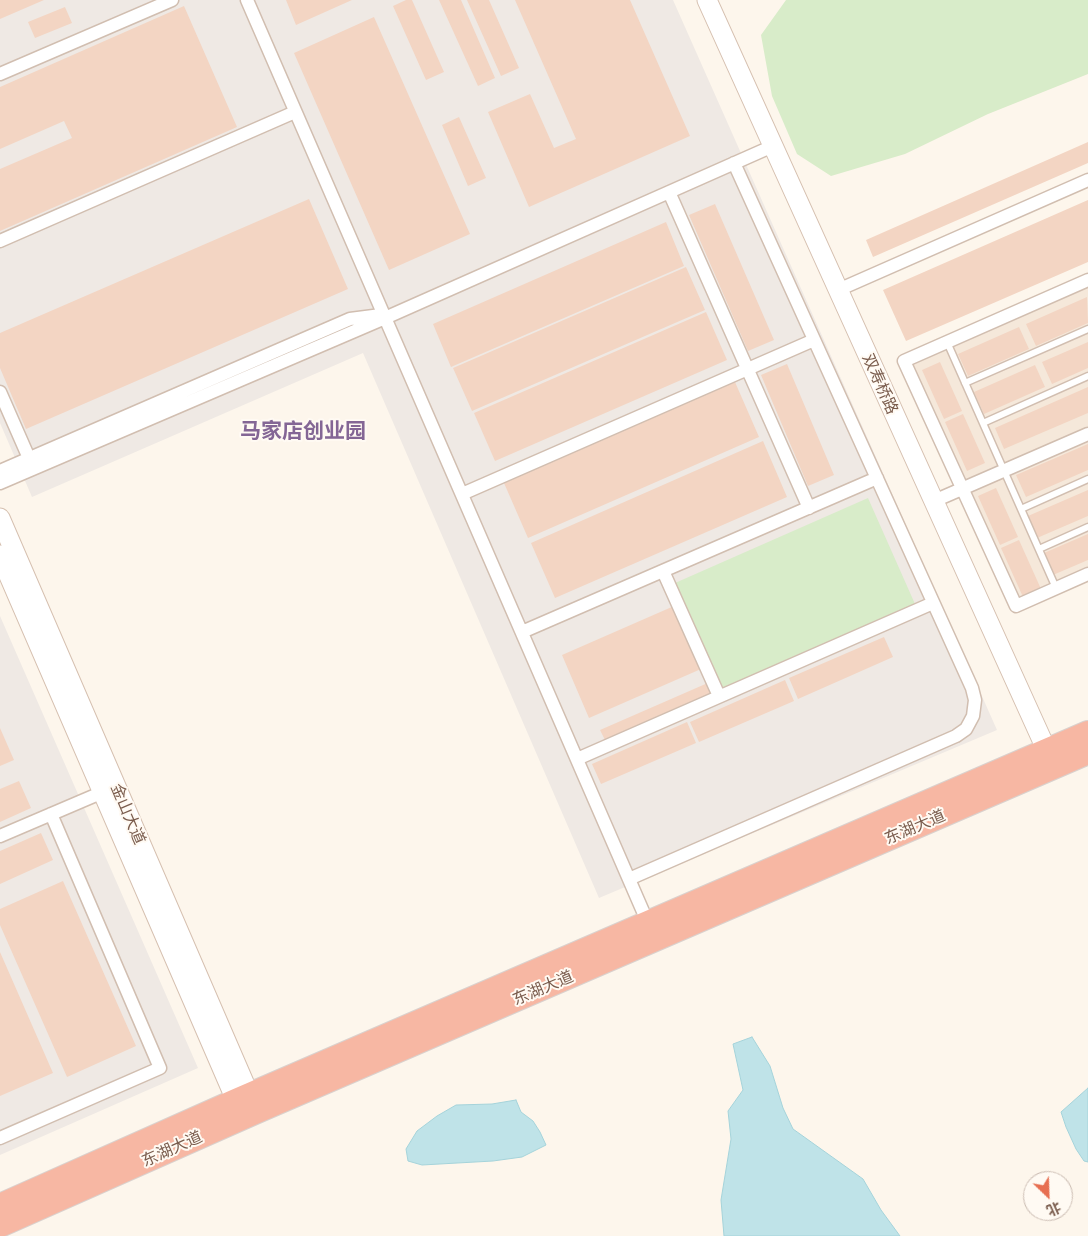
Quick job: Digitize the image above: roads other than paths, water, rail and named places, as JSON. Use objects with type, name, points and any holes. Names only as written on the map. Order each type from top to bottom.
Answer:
[{"type":"highway","name":"东湖大道","points":[[0,1206],[247,1106],[1050,759],[1088,733]]},
{"type":"highway","name":"东湖大道","points":[[0,1226],[247,1106],[648,923],[1050,759],[1088,752]]},
{"type":"street","points":[[0,74],[172,0]]},
{"type":"street","points":[[247,0],[648,923]]},
{"type":"street","name":"双寿桥路","points":[[707,0],[1050,759]]},
{"type":"street","points":[[0,241],[295,112]]},
{"type":"street","points":[[0,483],[31,464],[384,316],[773,146]]},
{"type":"street","points":[[630,879],[956,736],[966,729],[973,716],[975,700],[972,688],[734,163]]},
{"type":"street","points":[[838,290],[1088,180]]},
{"type":"street","points":[[669,192],[809,508]]},
{"type":"street","points":[[1088,280],[904,361],[1016,606],[1088,574]]},
{"type":"street","points":[[462,494],[814,340]]},
{"type":"street","points":[[0,392],[31,464]]},
{"type":"street","points":[[934,501],[1088,434]]},
{"type":"street","points":[[0,471],[31,464]]},
{"type":"street","points":[[522,632],[877,478]]},
{"type":"street","name":"金山大道","points":[[0,518],[247,1106]]},
{"type":"street","name":"金山大道","points":[[0,555],[102,792],[247,1106]]},
{"type":"street","points":[[663,571],[719,696]]},
{"type":"street","points":[[577,759],[933,603]]},
{"type":"street","points":[[0,836],[102,792]]},
{"type":"street","points":[[0,1138],[160,1068],[51,814]]},
{"type":"lane","points":[[965,383],[1088,329]]},
{"type":"lane","points":[[947,342],[1056,588]]},
{"type":"lane","points":[[983,422],[1088,376]]},
{"type":"lane","points":[[1021,509],[1088,479]]},
{"type":"lane","points":[[1039,548],[1088,527]]},
{"type":"water","points":[[752,1037],[770,1066],[783,1108],[793,1129],[863,1179],[881,1210],[900,1236],[724,1236],[721,1200],[731,1139],[728,1111],[743,1090],[733,1044]]},
{"type":"water","points":[[1088,1088],[1088,1162],[1084,1161],[1076,1149],[1061,1112]]},
{"type":"water","points":[[516,1100],[521,1112],[533,1121],[546,1145],[522,1157],[493,1161],[422,1165],[408,1161],[406,1149],[417,1131],[456,1105],[492,1104]]},
{"type":"district","name":"马家店创业园","points":[[303,431]]}]
